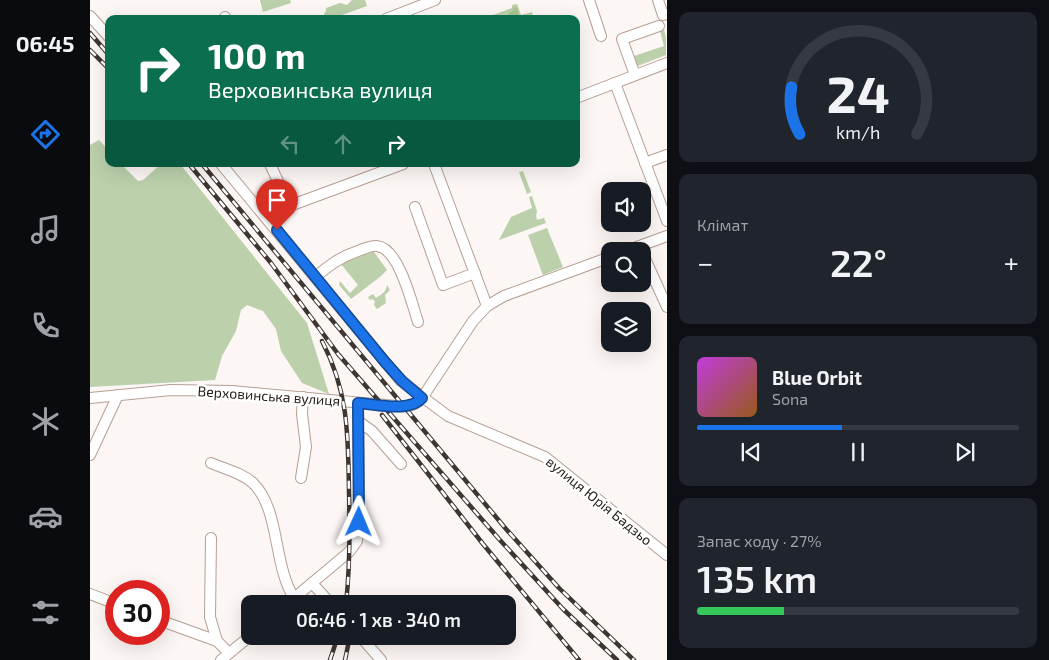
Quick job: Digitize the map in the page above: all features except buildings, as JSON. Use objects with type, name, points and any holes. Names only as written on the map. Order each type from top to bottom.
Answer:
[{"type":"street","points":[[396,15],[435,0]]},
{"type":"street","points":[[589,0],[601,36]]},
{"type":"street","points":[[658,0],[663,15],[666,14]]},
{"type":"street","points":[[90,16],[105,33]]},
{"type":"street","points":[[635,75],[622,40],[659,26]]},
{"type":"street","points":[[580,96],[666,63]]},
{"type":"street","points":[[615,83],[666,221]]},
{"type":"street","points":[[645,163],[666,155]]},
{"type":"street","name":"вулиця Юрія Бадзьо","points":[[224,167],[390,369],[402,381],[422,398],[463,424],[545,457],[666,555]]},
{"type":"street","points":[[271,167],[289,205]]},
{"type":"street","points":[[265,215],[395,167]]},
{"type":"street","points":[[435,167],[487,306]]},
{"type":"street","points":[[415,207],[443,285],[474,272]]},
{"type":"street","points":[[651,244],[666,236]]},
{"type":"street","points":[[315,277],[333,262],[346,255],[375,246],[382,247],[390,254],[402,274],[418,322]]},
{"type":"street","points":[[422,398],[473,321],[487,306],[504,296],[601,260]]},
{"type":"street","points":[[651,273],[666,307]]},
{"type":"street","name":"Верховинська вулиця","points":[[90,398],[171,390],[232,390],[404,406],[415,404],[422,398]]},
{"type":"street","points":[[90,455],[118,395]]},
{"type":"street","points":[[301,478],[306,447],[302,414],[303,397]]},
{"type":"street","points":[[298,595],[349,552],[357,541],[360,511],[358,403]]},
{"type":"street","points":[[358,422],[372,431],[401,464]]},
{"type":"street","points":[[211,463],[242,475],[252,482],[263,494],[268,506],[289,595]]},
{"type":"street","points":[[211,538],[210,617],[217,641],[225,657],[241,644]]},
{"type":"street","points":[[312,583],[323,595]]},
{"type":"street","points":[[90,594],[105,600]]},
{"type":"street","points":[[170,624],[217,641]]},
{"type":"street","points":[[368,645],[381,660]]},
{"type":"green space","points":[[260,0],[290,0],[291,3],[263,12]]},
{"type":"green space","points":[[352,0],[365,0],[367,6],[342,15],[324,15],[326,8],[340,3],[347,5]]},
{"type":"green space","points":[[517,4],[521,15],[493,15],[512,8],[512,5]]},
{"type":"green space","points":[[513,8],[518,8],[518,15],[507,15],[513,10]]},
{"type":"green space","points":[[532,12],[533,15],[521,15]]},
{"type":"green space","points":[[664,29],[666,55],[635,67],[631,57],[664,46],[660,31]]},
{"type":"green space","points":[[99,140],[105,147],[105,167],[124,167],[138,181],[143,180],[158,167],[182,167],[307,323],[329,394],[302,383],[281,351],[276,329],[263,311],[247,305],[241,310],[236,331],[222,356],[215,380],[90,387],[90,145]]},
{"type":"green space","points":[[523,171],[531,192],[527,194],[519,172]]},
{"type":"green space","points":[[532,196],[537,211],[537,220],[544,218],[546,223],[499,240],[511,217],[532,208],[529,197]]},
{"type":"green space","points":[[547,228],[563,267],[543,275],[528,235]]},
{"type":"green space","points":[[374,252],[387,270],[351,299],[339,285],[340,281],[350,293],[358,285],[341,264]]},
{"type":"green space","points":[[387,285],[390,290],[385,295],[386,303],[377,309],[374,305],[375,301],[370,300],[368,297],[373,294],[376,298],[385,291]]},
{"type":"railway","points":[[90,33],[105,50]]},
{"type":"railway","points":[[90,50],[105,65]]},
{"type":"railway","points":[[191,167],[271,263],[338,354],[499,539],[563,609],[617,660]]},
{"type":"railway","points":[[204,167],[506,529],[559,588],[634,660]]},
{"type":"railway","points":[[322,341],[331,360],[342,397],[347,434],[350,535],[347,595]]},
{"type":"railway","points":[[382,415],[483,544],[579,660]]},
{"type":"railway","points":[[330,660],[335,645]]},
{"type":"railway","points":[[345,660],[348,645]]},
{"type":"route","points":[[277,230],[385,362],[402,381],[422,398],[419,402],[410,406],[358,403],[359,522]]}]
